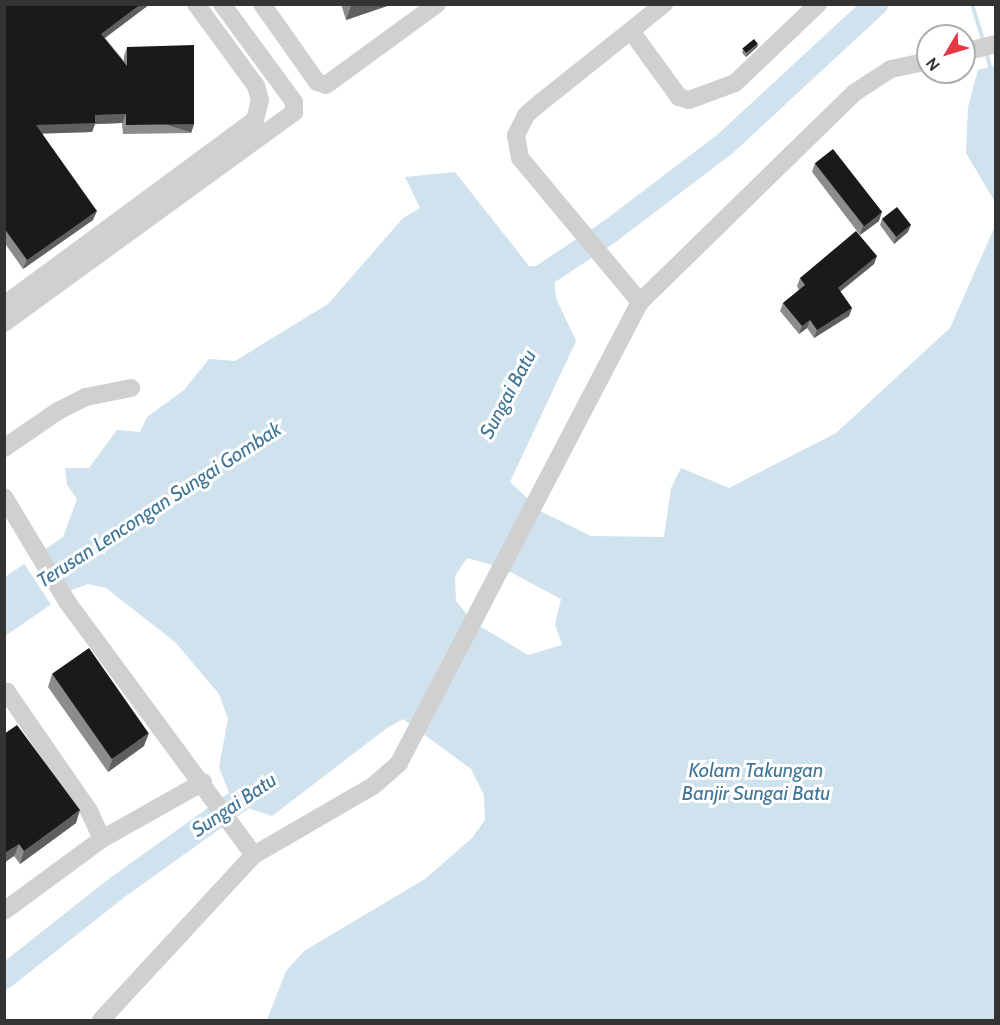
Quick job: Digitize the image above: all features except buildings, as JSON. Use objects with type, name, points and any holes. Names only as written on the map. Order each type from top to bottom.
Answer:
[{"type":"street","points":[[4,304],[255,120],[260,100],[256,86],[196,4]]},
{"type":"street","points":[[4,323],[294,112],[294,102],[222,4]]},
{"type":"street","points":[[262,4],[321,85],[332,83],[437,4]]},
{"type":"street","points":[[640,302],[577,231],[519,158],[516,135],[526,115],[664,4]]},
{"type":"street","points":[[631,31],[679,97],[689,100],[735,82],[818,4]]},
{"type":"street","points":[[976,49],[996,44]]},
{"type":"street","points":[[101,1020],[254,855],[385,778],[416,736],[640,302],[854,93],[891,69],[916,64]]},
{"type":"street","points":[[4,448],[58,411],[86,397],[131,388]]},
{"type":"street","points":[[4,496],[68,603],[207,788],[254,855]]},
{"type":"street","points":[[4,694],[7,692],[89,811],[102,839]]},
{"type":"street","points":[[4,911],[102,839],[207,788]]},
{"type":"water","points":[[996,66],[995,202],[966,153],[968,107],[978,70]]},
{"type":"water","name":"Kolam Takungan Banjir Sungai Batu","points":[[455,172],[529,266],[553,268],[556,298],[576,341],[510,482],[542,512],[591,536],[664,537],[671,488],[681,468],[729,488],[836,433],[950,328],[995,226],[995,1020],[267,1020],[286,971],[304,951],[425,879],[472,838],[485,820],[484,795],[471,769],[403,719],[387,728],[272,816],[233,803],[219,767],[228,719],[219,694],[175,642],[106,588],[88,584],[72,590],[5,636],[5,577],[63,537],[77,499],[67,485],[65,468],[89,468],[117,430],[140,432],[147,417],[184,390],[209,359],[235,361],[328,304],[403,218],[420,208],[405,177]],"holes":[[[467,558],[503,568],[561,599],[555,624],[562,645],[528,655],[473,622],[456,601],[455,576]]]},
{"type":"pier","points":[[41,549],[71,595],[53,607],[23,561]]},
{"type":"waterway","name":"Sungai Batu","points":[[540,294],[541,277],[609,232],[725,144],[876,4]]},
{"type":"waterway","points":[[972,4],[983,41]]},
{"type":"waterway","points":[[986,51],[990,67]]},
{"type":"waterway","name":"Sungai Batu","points":[[4,977],[118,887],[259,786]]},
{"type":"water label","name":"Terusan Lencongan Sungai Gombak","points":[[159,505]]}]
